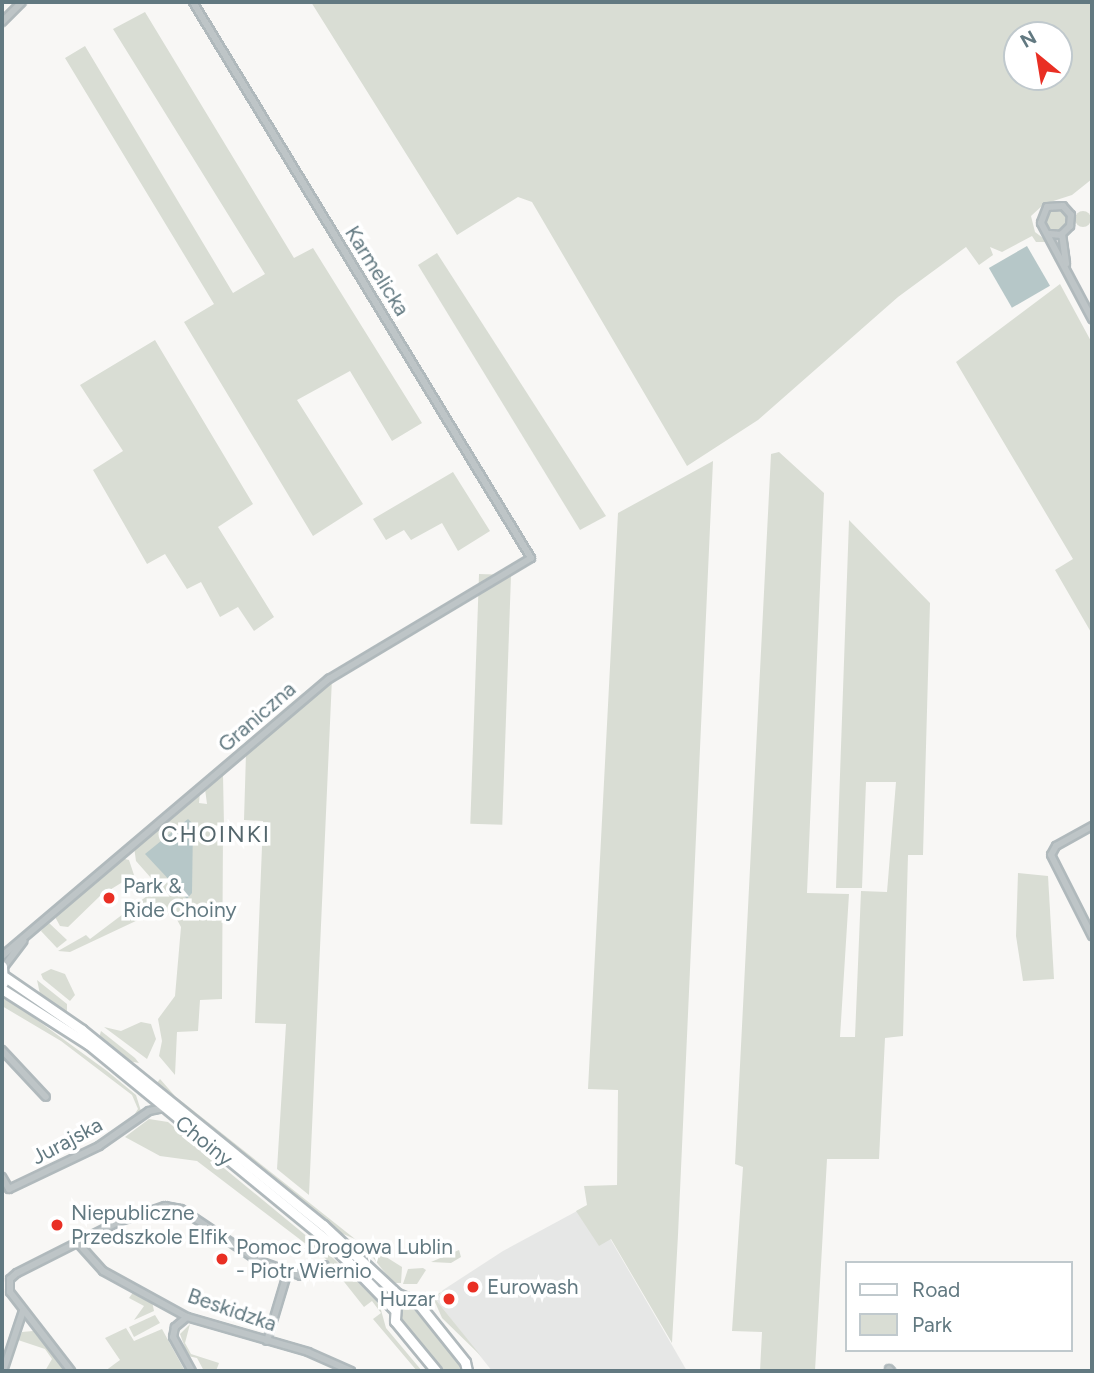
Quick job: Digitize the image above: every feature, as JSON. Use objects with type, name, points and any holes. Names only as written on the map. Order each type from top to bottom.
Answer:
[{"type":"street","points":[[2,22],[22,2]]},
{"type":"street","name":"Karmelicka","points":[[193,2],[531,558]]},
{"type":"street","points":[[1066,266],[1062,234],[1072,218],[1067,208],[1057,204],[1047,207],[1041,216],[1042,227],[1050,234],[1092,319]]},
{"type":"street","points":[[1050,234],[1062,234]]},
{"type":"street","name":"Graniczna","points":[[2,956],[329,679],[531,558]]},
{"type":"street","points":[[1092,826],[1051,852],[1092,936]]},
{"type":"street","name":"Graniczna","points":[[3,977],[28,935]]},
{"type":"street","name":"Choiny","points":[[3,977],[130,1068],[408,1299],[420,1305],[465,1362],[467,1371]]},
{"type":"street","name":"Choiny","points":[[3,977],[335,1248],[394,1309],[395,1321],[436,1371]]},
{"type":"street","points":[[2,1050],[46,1097]]},
{"type":"street","points":[[148,1095],[149,1111]]},
{"type":"street","name":"Jurajska","points":[[2,1177],[9,1189],[20,1185],[99,1146],[149,1111],[164,1108]]},
{"type":"street","points":[[71,1371],[10,1292],[12,1276],[118,1222],[171,1205],[257,1260],[307,1275],[325,1265]]},
{"type":"street","name":"Beskidzka","points":[[77,1242],[103,1271],[187,1317],[341,1364],[351,1371]]},
{"type":"street","points":[[267,1341],[288,1271]]},
{"type":"street","points":[[2,1294],[10,1292]]},
{"type":"street","points":[[394,1309],[408,1299]]},
{"type":"street","points":[[3,1371],[23,1311]]},
{"type":"street","points":[[187,1317],[175,1326],[173,1337],[192,1371]]},
{"type":"street","points":[[16,1330],[34,1326]]},
{"type":"shaded area","points":[[1027,246],[1050,286],[1012,308],[989,268]]},
{"type":"shaded area","points":[[188,819],[193,824],[192,893],[187,899],[145,854]]},
{"type":"shaded area","points":[[590,1204],[687,1371],[492,1371],[436,1300],[443,1290],[503,1251]]},
{"type":"green space","points":[[311,2],[1092,2],[1092,179],[1072,195],[1044,204],[1031,216],[1035,232],[1051,244],[1055,262],[1047,242],[1036,242],[1032,236],[1002,252],[990,247],[993,255],[979,265],[966,247],[898,297],[758,420],[687,466],[532,202],[518,197],[457,235]]},
{"type":"green space","points":[[145,12],[294,258],[313,248],[422,423],[392,441],[350,371],[297,400],[363,504],[313,536],[184,322],[214,304],[65,58],[85,46],[233,293],[265,274],[113,29]]},
{"type":"green space","points":[[1056,209],[1064,212],[1067,220],[1064,228],[1056,231],[1048,228],[1045,220],[1048,212]]},
{"type":"green space","points":[[1083,211],[1089,213],[1089,225],[1083,227],[1077,225],[1075,219],[1077,213]]},
{"type":"green space","points":[[437,253],[606,516],[580,530],[418,265]]},
{"type":"green space","points":[[1060,284],[1092,343],[1092,634],[1055,570],[1073,559],[956,362]]},
{"type":"green space","points":[[155,340],[253,504],[218,527],[274,617],[254,631],[238,607],[220,617],[201,582],[187,589],[165,554],[147,564],[93,470],[123,451],[80,385]]},
{"type":"green space","points":[[779,452],[824,493],[807,893],[849,894],[840,1037],[855,1037],[861,891],[887,892],[896,782],[866,782],[862,888],[836,888],[849,520],[930,603],[923,855],[908,855],[903,1036],[885,1038],[879,1159],[827,1159],[815,1371],[760,1371],[762,1332],[732,1331],[743,1167],[735,1164],[771,454]]},
{"type":"green space","points":[[713,461],[672,1343],[611,1239],[599,1246],[576,1211],[587,1205],[584,1186],[617,1185],[618,1090],[588,1089],[618,513]]},
{"type":"green space","points":[[453,472],[490,531],[458,551],[442,523],[411,540],[404,530],[386,540],[373,519]]},
{"type":"green space","points":[[479,574],[511,575],[502,825],[470,824]]},
{"type":"green space","points":[[332,678],[309,1195],[277,1169],[286,1024],[255,1023],[263,821],[244,820],[246,753]]},
{"type":"green space","points":[[223,775],[224,826],[210,825],[209,831],[223,832],[222,999],[200,1000],[198,1031],[177,1032],[175,1075],[159,1056],[162,1041],[158,1019],[175,996],[181,927],[175,916],[157,911],[70,952],[58,951],[86,935],[90,939],[147,896],[151,878],[136,861],[134,847],[200,792],[199,803],[207,804],[205,789]]},
{"type":"green space","points":[[121,858],[129,860],[134,875],[100,896],[68,927],[60,926],[54,915]]},
{"type":"green space","points":[[1018,873],[1048,876],[1054,979],[1023,981],[1016,936]]},
{"type":"green space","points":[[48,922],[67,940],[57,948],[41,931]]},
{"type":"green space","points":[[51,969],[65,974],[75,995],[70,1001],[43,979],[41,974]]},
{"type":"green space","points":[[37,980],[67,1004],[67,1012],[40,994]]},
{"type":"green space","points":[[2,999],[11,1001],[107,1071],[136,1095],[141,1111],[131,1120],[138,1109],[132,1095],[61,1041],[2,1006]]},
{"type":"green space","points":[[141,1022],[151,1024],[156,1039],[147,1059],[104,1027],[121,1031]]},
{"type":"green space","points":[[101,1031],[139,1063],[128,1061],[99,1038]]},
{"type":"green space","points":[[160,1079],[175,1096],[355,1239],[336,1231],[156,1084]]},
{"type":"green space","points":[[149,1119],[168,1122],[332,1257],[376,1300],[381,1310],[386,1328],[422,1371],[417,1371],[373,1319],[381,1313],[372,1301],[364,1307],[326,1259],[197,1161],[160,1156],[125,1137]]},
{"type":"green space","points":[[359,1240],[402,1267],[401,1283],[393,1283]]},
{"type":"green space","points":[[459,1250],[461,1257],[451,1263],[431,1262]]},
{"type":"green space","points":[[408,1269],[426,1270],[417,1284],[403,1284]]},
{"type":"green space","points":[[134,1291],[152,1301],[154,1311],[134,1320],[144,1306],[129,1298]]},
{"type":"green space","points":[[441,1292],[436,1300],[481,1356],[442,1318],[435,1302],[436,1295]]},
{"type":"green space","points":[[410,1305],[459,1363],[460,1371],[442,1371],[401,1321],[401,1310]]},
{"type":"green space","points":[[155,1315],[160,1323],[134,1337],[129,1327]]},
{"type":"green space","points":[[190,1324],[185,1343],[191,1354],[219,1363],[216,1371],[204,1371],[197,1358],[188,1356],[180,1334]]},
{"type":"green space","points":[[126,1328],[134,1341],[162,1329],[185,1371],[105,1371],[120,1360],[105,1338]]},
{"type":"green space","points":[[33,1331],[66,1371],[45,1371],[52,1359],[45,1349],[18,1340],[22,1332]]},
{"type":"place","name":"Park & Ride Choiny","points":[[109,898]]},
{"type":"place","name":"Niepubliczne Przedszkole Elfik","points":[[57,1225]]},
{"type":"place","name":"Pomoc Drogowa Lublin - Piotr Wiernio","points":[[222,1259]]},
{"type":"place","name":"Eurowash","points":[[473,1287]]},
{"type":"place","name":"Huzar","points":[[449,1299]]},
{"type":"district","name":"CHOINKI","points":[[216,834]]}]
